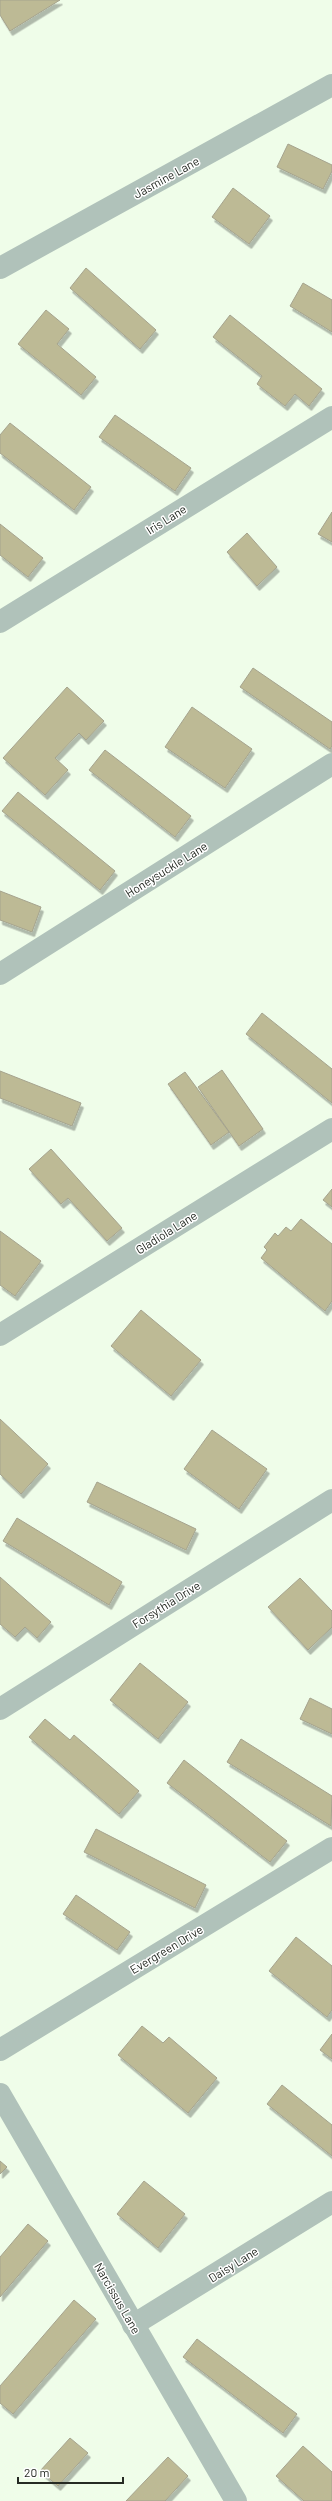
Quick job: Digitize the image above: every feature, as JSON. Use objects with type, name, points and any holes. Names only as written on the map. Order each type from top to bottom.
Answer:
[{"type":"street","name":"Jasmine Lane","points":[[0,268],[332,85]]},
{"type":"street","name":"Iris Lane","points":[[0,622],[332,417]]},
{"type":"street","name":"Honeysuckle Lane","points":[[0,974],[332,764]]},
{"type":"street","name":"Gladiola Lane","points":[[0,1335],[332,1129]]},
{"type":"street","name":"Forsythia Drive","points":[[0,1709],[332,1500]]},
{"type":"street","name":"Evergreen Drive","points":[[0,2050],[332,1848]]},
{"type":"street","name":"Narcissus Lane","points":[[0,2094],[236,2501]]},
{"type":"street","name":"Daisy Lane","points":[[133,2325],[332,2202]]},
{"type":"building","points":[[0,0],[60,0],[10,31],[0,15]]},
{"type":"building","points":[[288,144],[332,165],[332,171],[323,189],[277,167]]},
{"type":"building","points":[[233,188],[270,216],[249,244],[212,217]]},
{"type":"building","points":[[86,268],[156,330],[140,349],[70,288]]},
{"type":"building","points":[[303,283],[332,300],[332,332],[290,306]]},
{"type":"building","points":[[46,310],[69,329],[57,344],[96,377],[81,395],[18,344]]},
{"type":"building","points":[[230,315],[322,389],[309,406],[295,394],[285,406],[257,384],[262,376],[213,337]]},
{"type":"building","points":[[115,415],[191,468],[175,491],[99,437]]},
{"type":"building","points":[[10,423],[91,487],[74,510],[0,453],[0,435]]},
{"type":"building","points":[[332,512],[332,542],[318,534]]},
{"type":"building","points":[[0,524],[43,558],[28,577],[0,555]]},
{"type":"building","points":[[247,533],[277,567],[257,586],[227,552]]},
{"type":"building","points":[[253,668],[332,722],[332,746],[330,749],[240,687]]},
{"type":"building","points":[[67,687],[104,721],[86,740],[79,733],[55,758],[68,770],[45,795],[3,758]]},
{"type":"building","points":[[192,707],[252,749],[225,788],[165,747]]},
{"type":"building","points":[[105,750],[191,816],[175,837],[89,770]]},
{"type":"building","points":[[18,792],[115,871],[100,890],[2,811]]},
{"type":"building","points":[[0,891],[41,907],[32,932],[0,920]]},
{"type":"building","points":[[262,1013],[332,1069],[332,1103],[246,1034]]},
{"type":"building","points":[[222,1070],[263,1129],[239,1146],[198,1087]]},
{"type":"building","points":[[0,1071],[81,1103],[72,1126],[0,1098]]},
{"type":"building","points":[[185,1072],[229,1132],[211,1145],[168,1084]]},
{"type":"building","points":[[51,1149],[122,1228],[107,1241],[68,1198],[61,1204],[29,1169]]},
{"type":"building","points":[[332,1189],[332,1207],[323,1200]]},
{"type":"building","points":[[301,1219],[332,1244],[332,1301],[325,1311],[261,1258],[267,1250],[264,1247],[275,1233],[278,1236],[286,1227],[291,1231]]},
{"type":"building","points":[[0,1231],[41,1261],[15,1296],[0,1285]]},
{"type":"building","points":[[141,1310],[201,1360],[171,1396],[111,1346]]},
{"type":"building","points":[[0,1419],[48,1464],[21,1494],[0,1474]]},
{"type":"building","points":[[212,1430],[267,1469],[239,1509],[184,1469]]},
{"type":"building","points":[[97,1482],[196,1529],[186,1550],[87,1502]]},
{"type":"building","points":[[17,1518],[122,1582],[109,1605],[3,1541]]},
{"type":"building","points":[[0,1577],[51,1622],[37,1638],[25,1627],[15,1637],[0,1624]]},
{"type":"building","points":[[300,1578],[332,1611],[332,1627],[308,1650],[268,1607]]},
{"type":"building","points":[[140,1663],[188,1702],[158,1739],[110,1700]]},
{"type":"building","points":[[310,1698],[332,1709],[332,1734],[300,1719]]},
{"type":"building","points":[[45,1719],[70,1740],[74,1735],[139,1791],[119,1814],[29,1737]]},
{"type":"building","points":[[241,1739],[332,1796],[331,1826],[227,1762]]},
{"type":"building","points":[[184,1760],[287,1841],[270,1862],[167,1783]]},
{"type":"building","points":[[96,1829],[206,1885],[195,1908],[84,1852]]},
{"type":"building","points":[[76,1895],[130,1932],[117,1950],[63,1914]]},
{"type":"building","points":[[296,1937],[332,1966],[332,2010],[327,2017],[269,1971]]},
{"type":"building","points":[[142,2026],[163,2043],[169,2037],[217,2078],[188,2113],[118,2055]]},
{"type":"building","points":[[332,2034],[332,2059],[320,2050]]},
{"type":"building","points":[[282,2085],[332,2125],[332,2156],[267,2104]]},
{"type":"building","points":[[0,2161],[7,2167],[0,2174]]},
{"type":"building","points":[[144,2181],[185,2214],[158,2248],[117,2214]]},
{"type":"building","points":[[28,2224],[48,2241],[0,2297],[0,2257]]},
{"type":"building","points":[[74,2300],[96,2319],[13,2414],[0,2403],[0,2386]]},
{"type":"building","points":[[197,2339],[297,2414],[283,2433],[183,2357]]},
{"type":"building","points":[[70,2438],[88,2453],[58,2486],[40,2471]]},
{"type":"building","points":[[303,2446],[332,2472],[332,2501],[304,2501],[276,2476]]},
{"type":"building","points":[[168,2457],[188,2476],[165,2501],[126,2501]]}]
